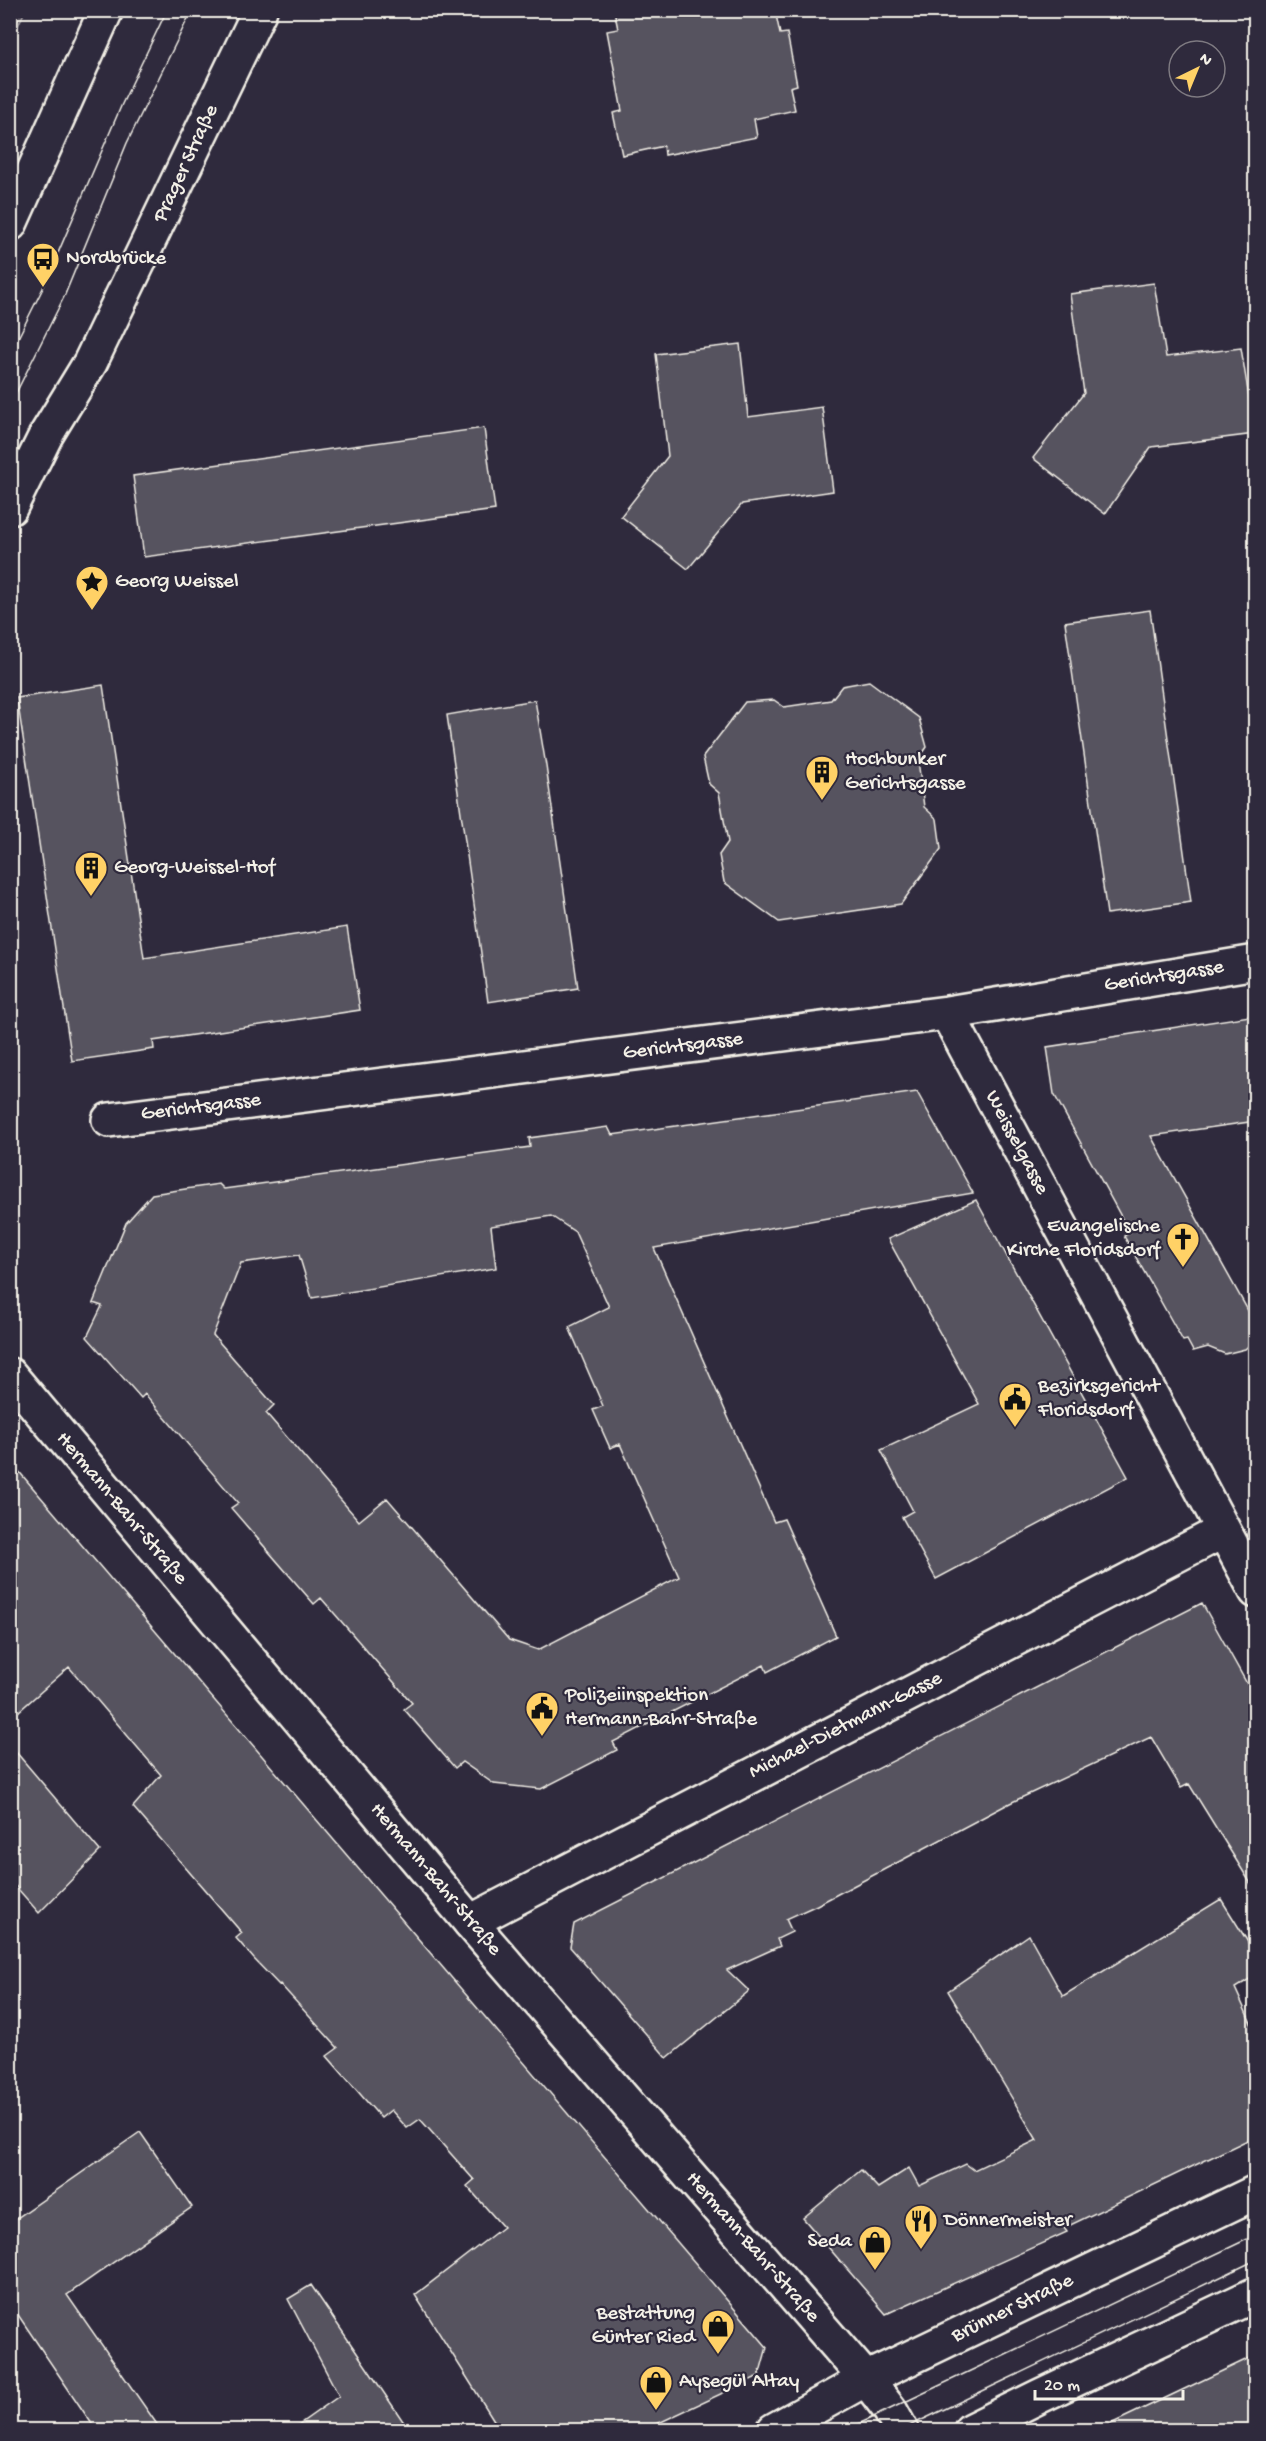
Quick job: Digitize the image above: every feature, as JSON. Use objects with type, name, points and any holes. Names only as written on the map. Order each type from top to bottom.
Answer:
[{"type":"main road","points":[[10,224],[106,10]]},
{"type":"main road","name":"Prager Straße","points":[[10,508],[46,435],[90,363],[260,10]]},
{"type":"main road","name":"Gerichtsgasse","points":[[109,1120],[947,1013],[1256,962]]},
{"type":"main road","name":"Weisselgasse","points":[[947,1013],[1256,1591]]},
{"type":"main road","name":"Hermann-Bahr-Straße","points":[[10,1375],[470,1922],[866,2379],[890,2410],[900,2430]]},
{"type":"main road","name":"Michael-Dietmann-Gasse","points":[[470,1922],[1223,1531]]},
{"type":"main road","name":"Brünner Straße","points":[[774,2430],[866,2379],[1256,2192]]},
{"type":"main road","points":[[971,2430],[1256,2294]]},
{"type":"shaded area","points":[[10,11],[25,11],[11,40]]},
{"type":"building","points":[[614,10],[775,10],[780,34],[787,33],[797,85],[790,87],[795,110],[754,119],[757,137],[665,155],[664,146],[622,155],[613,113],[622,111],[607,31],[618,29]]},
{"type":"building","points":[[1154,283],[1166,357],[1241,348],[1255,434],[1151,447],[1105,514],[1033,458],[1084,393],[1070,294]]},
{"type":"building","points":[[740,344],[748,417],[822,407],[833,491],[742,504],[688,569],[621,516],[668,456],[656,354]]},
{"type":"building","points":[[484,428],[495,510],[144,557],[133,476]]},
{"type":"building","points":[[1150,610],[1191,902],[1107,914],[1065,622]]},
{"type":"building","name":"Hochbunker Gerichtsgasse","points":[[869,681],[919,718],[927,747],[918,760],[924,807],[937,819],[941,849],[901,904],[779,922],[724,882],[719,855],[728,842],[719,793],[709,784],[703,757],[745,702],[774,700],[784,707],[831,700],[842,686]]},
{"type":"building","name":"Georg-Weissel-Hof","points":[[103,685],[144,958],[347,927],[360,1010],[153,1041],[154,1049],[72,1061],[17,698]]},
{"type":"building","points":[[535,700],[578,988],[488,1002],[447,715]]},
{"type":"building","points":[[1256,1015],[1256,1121],[1151,1136],[1256,1325],[1256,1339],[1245,1349],[1225,1354],[1208,1347],[1193,1351],[1187,1340],[1183,1341],[1124,1236],[1130,1233],[1054,1094],[1047,1047]]},
{"type":"building","name":"Bezirksgericht Floridsdorf","points":[[917,1092],[973,1193],[654,1248],[774,1522],[784,1519],[836,1636],[767,1672],[764,1665],[613,1742],[617,1750],[541,1789],[494,1784],[462,1762],[455,1768],[404,1709],[412,1703],[321,1598],[314,1604],[231,1508],[238,1503],[145,1394],[141,1398],[87,1337],[102,1306],[93,1303],[126,1223],[152,1194],[219,1184],[224,1189],[530,1147],[529,1138],[608,1127],[612,1135]],"holes":[[[551,1216],[575,1232],[609,1307],[569,1327],[603,1406],[593,1410],[610,1448],[620,1444],[679,1577],[538,1650],[509,1640],[387,1498],[359,1521],[266,1413],[274,1405],[213,1335],[241,1263],[299,1255],[312,1298],[496,1268],[491,1226]]]},
{"type":"building","points":[[976,1200],[1128,1477],[936,1579],[902,1517],[913,1511],[881,1450],[979,1404],[888,1239]]},
{"type":"building","points":[[10,1461],[767,2347],[759,2376],[644,2430],[500,2430],[415,2295],[503,2227],[467,2186],[474,2180],[420,2119],[407,2128],[391,2110],[381,2118],[327,2056],[338,2048],[236,1938],[242,1933],[133,1807],[161,1775],[69,1667],[10,1719]]},
{"type":"building","points":[[1202,1603],[1256,1700],[1256,1892],[1189,1784],[1181,1788],[1151,1737],[1010,1803],[817,1905],[786,1919],[792,1932],[777,1939],[780,1946],[727,1970],[749,1991],[667,2058],[570,1947],[574,1924]]},
{"type":"building","points":[[10,1745],[100,1851],[39,1913],[10,1880]]},
{"type":"building","points":[[1221,1899],[1256,1955],[1256,1975],[1235,1988],[1256,2034],[1256,2136],[1064,2228],[1067,2232],[886,2314],[803,2218],[861,2170],[878,2188],[909,2168],[919,2186],[966,2164],[974,2170],[1037,2140],[948,1991],[1029,1935],[1063,1996]]},
{"type":"building","points":[[140,2132],[192,2207],[67,2295],[161,2430],[96,2430],[10,2303],[10,2223]]},
{"type":"building","points":[[311,2285],[409,2430],[291,2430],[339,2396],[288,2299]]},
{"type":"building","points":[[1256,2355],[1256,2430],[1098,2430]]},
{"type":"tram line","points":[[10,354],[43,288],[122,104],[167,10]]},
{"type":"tram line","points":[[10,405],[64,297],[127,143],[192,10]]},
{"type":"tram line","points":[[846,2430],[1256,2235]]},
{"type":"tram line","points":[[901,2430],[1256,2260]]},
{"type":"place","name":"Nordbrücke","points":[[43,288]]},
{"type":"place","name":"Georg Weissel","points":[[92,611]]},
{"type":"place","name":"Hochbunker Gerichtsgasse","points":[[822,801]]},
{"type":"place","name":"Georg-Weissel-Hof","points":[[91,897]]},
{"type":"place","name":"Evangelische Kirche Floridsdorf","points":[[1183,1268]]},
{"type":"place","name":"Bezirksgericht Floridsdorf","points":[[1015,1428]]},
{"type":"place","name":"Polizeiinspektion Hermann-Bahr-Straße","points":[[542,1737]]},
{"type":"place","name":"Dönnermeister","points":[[921,2250]]},
{"type":"place","name":"Seda","points":[[875,2271]]},
{"type":"place","name":"Bestattung Günter Ried","points":[[718,2355]]},
{"type":"place","name":"Aysegül Altay","points":[[656,2411]]}]
